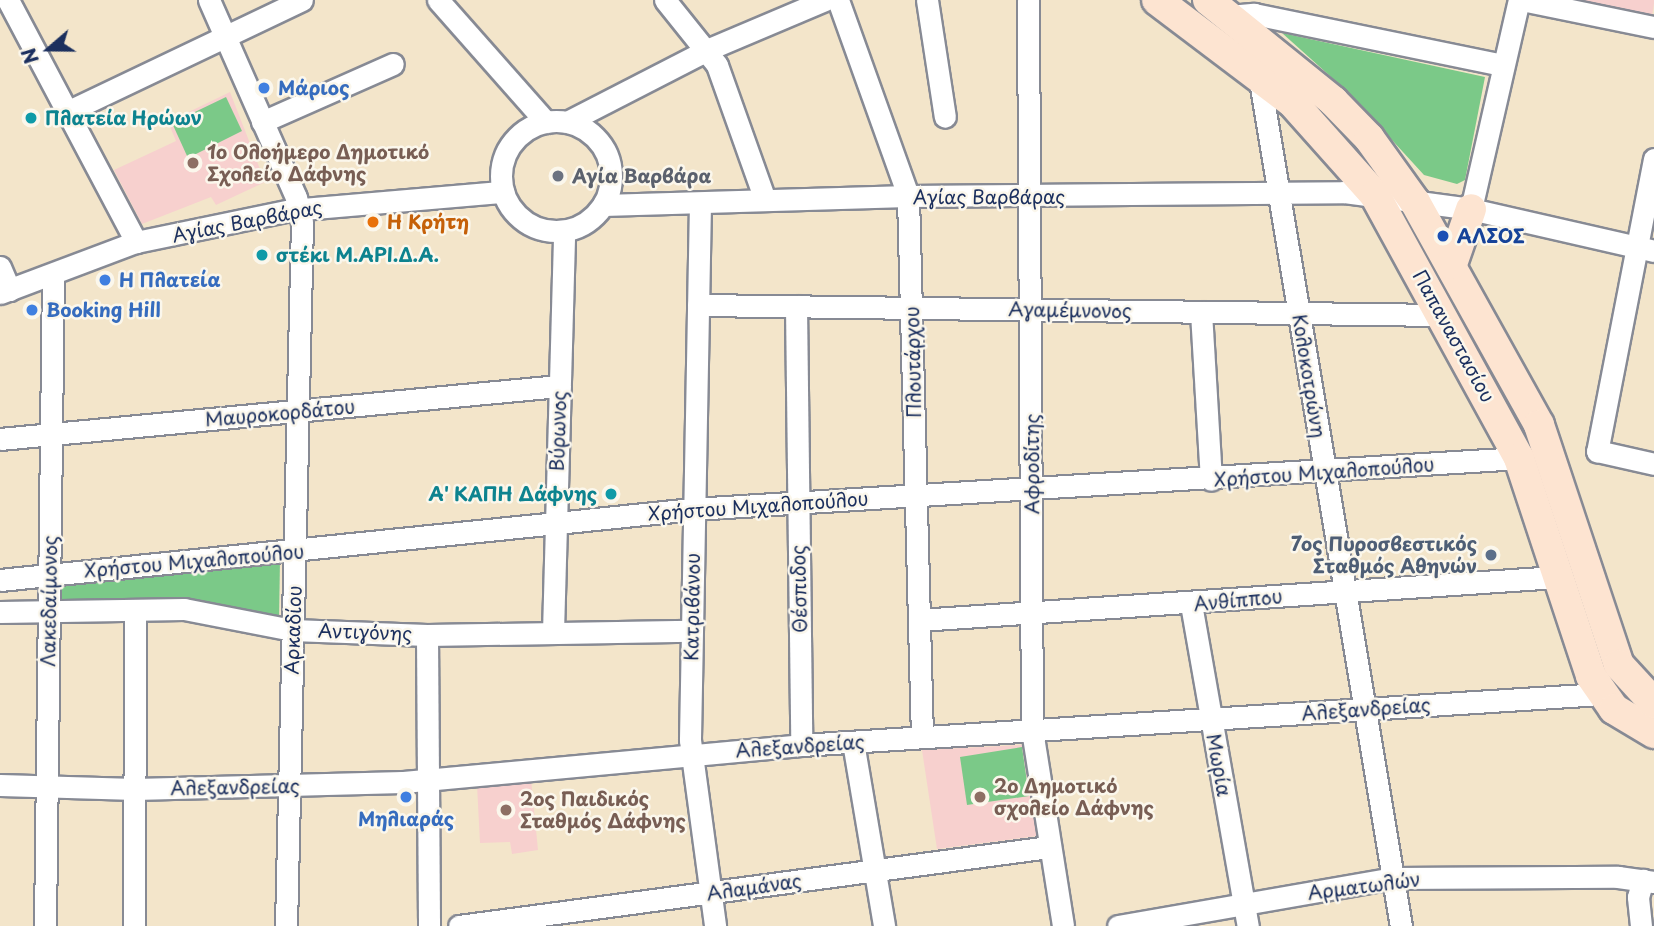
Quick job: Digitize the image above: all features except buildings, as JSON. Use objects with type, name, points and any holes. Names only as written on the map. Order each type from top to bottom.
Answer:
[{"type":"street","points":[[8,0],[136,242]]},
{"type":"street","points":[[209,0],[300,209]]},
{"type":"street","points":[[69,111],[302,0]]},
{"type":"street","points":[[438,0],[557,122],[597,139],[606,154],[609,189],[603,205],[592,218],[564,231],[548,231],[520,218],[503,192],[505,155],[522,134],[557,122],[709,49],[825,0]]},
{"type":"street","points":[[665,0],[709,49],[765,200]]},
{"type":"street","name":"Πλουτάρχου","points":[[838,0],[908,196],[922,737]]},
{"type":"street","points":[[927,0],[945,117]]},
{"type":"street","name":"Αφροδίτης","points":[[1028,0],[1033,491],[1032,730],[1063,926]]},
{"type":"street","name":"Παπαναστασίου","points":[[1157,0],[1259,75],[1319,128],[1375,195],[1519,458],[1557,577],[1600,694]]},
{"type":"street","points":[[1452,264],[1471,209],[1502,65],[1520,0],[1654,27]]},
{"type":"street","points":[[1218,8],[1254,13],[1502,65]]},
{"type":"street","name":"Παπαναστασίου","points":[[1218,8],[1334,101],[1368,138],[1415,202],[1452,264],[1539,425],[1619,665],[1654,703]]},
{"type":"street","points":[[262,122],[393,64]]},
{"type":"street","name":"Κολοκοτρώνη","points":[[1259,75],[1401,926]]},
{"type":"street","points":[[1654,159],[1644,249],[1597,451],[1654,464]]},
{"type":"street","name":"Αγίας Βαρβάρας","points":[[5,292],[136,242],[300,209],[503,192]]},
{"type":"street","name":"Αγίας Βαρβάρας","points":[[603,205],[908,196],[1031,198],[1375,195],[1471,209],[1644,249]]},
{"type":"street","name":"Κατριβάνου","points":[[700,203],[691,754],[715,926]]},
{"type":"street","name":"Αρκαδίου","points":[[286,926],[300,411],[300,209]]},
{"type":"street","name":"Βύρωνος","points":[[553,632],[564,231]]},
{"type":"street","points":[[0,267],[5,292]]},
{"type":"street","name":"Λακεδαίμονος","points":[[45,926],[53,275]]},
{"type":"street","name":"Αγαμέμνονος","points":[[698,305],[1442,315]]},
{"type":"street","name":"Θέσπιδος","points":[[796,306],[801,745]]},
{"type":"street","points":[[1201,312],[1211,480]]},
{"type":"street","name":"Μαυροκορδάτου","points":[[0,439],[559,386]]},
{"type":"street","name":"Χρήστου Μιχαλοπούλου","points":[[0,580],[693,509],[1033,491],[1519,458]]},
{"type":"street","points":[[1549,546],[1578,540]]},
{"type":"street","name":"Ανθίππου","points":[[919,620],[1191,604],[1557,577]]},
{"type":"street","name":"Μωρία","points":[[1191,604],[1248,926]]},
{"type":"street","name":"Αντιγόνης","points":[[0,612],[184,609],[292,630],[427,635],[691,631]]},
{"type":"street","points":[[134,926],[135,610]]},
{"type":"street","points":[[427,635],[429,926]]},
{"type":"street","points":[[1600,694],[1654,733]]},
{"type":"street","name":"Αλεξανδρείας","points":[[0,785],[135,789],[288,786],[428,779],[801,745],[1600,694]]},
{"type":"street","points":[[853,742],[884,926]]},
{"type":"street","name":"Αλαμάνας","points":[[459,926],[1049,847]]},
{"type":"street","name":"Αρματωλών","points":[[1118,926],[1393,878],[1648,881]]},
{"type":"street","points":[[1642,926],[1638,897],[1648,881]]},
{"type":"shaded area","points":[[1579,0],[1654,0],[1654,3],[1652,17]]},
{"type":"shaded area","name":"1ο Ολοήμερο Δημοτικό Σχολείο Δάφνης","points":[[230,92],[265,182],[216,205],[211,197],[142,224],[114,170],[176,141],[168,122]]},
{"type":"shaded area","name":"2ο Δημοτικό σχολείο Δάφνης","points":[[1023,745],[1037,836],[937,849],[922,750]]},
{"type":"shaded area","name":"2ος Παιδικός Σταθμός Δάφνης","points":[[531,779],[538,850],[512,854],[510,842],[480,843],[477,785]]},
{"type":"green space","points":[[1282,33],[1485,77],[1465,180],[1457,184],[1424,175],[1349,93]]},
{"type":"green space","points":[[226,97],[242,131],[188,158],[172,123]]},
{"type":"green space","points":[[280,559],[279,621],[56,608],[59,581]]},
{"type":"green space","points":[[1022,747],[1029,796],[967,805],[960,757]]},
{"type":"place","name":"Μάριος","points":[[264,88]]},
{"type":"place","name":"Πλατεία Ηρώων","points":[[31,118]]},
{"type":"place","name":"1ο Ολοήμερο Δημοτικό Σχολείο Δάφνης","points":[[193,163]]},
{"type":"place","name":"Αγία Βαρβάρα","points":[[558,176]]},
{"type":"place","name":"Η Κρήτη","points":[[373,222]]},
{"type":"place","name":"ΑΛΣΟΣ","points":[[1443,236]]},
{"type":"place","name":"στέκι Μ.ΑΡΙ.Δ.Α.","points":[[262,255]]},
{"type":"place","name":"Η Πλατεία","points":[[105,280]]},
{"type":"place","name":"Booking Hill","points":[[32,310]]},
{"type":"place","name":"Α' ΚΑΠΗ Δάφνης","points":[[611,494]]},
{"type":"place","name":"7ος Πυροσβεστικός Σταθμός Αθηνών","points":[[1491,555]]},
{"type":"place","name":"Μηλιαράς","points":[[406,797]]},
{"type":"place","name":"2ο Δημοτικό σχολείο Δάφνης","points":[[980,797]]},
{"type":"place","name":"2ος Παιδικός Σταθμός Δάφνης","points":[[506,810]]}]
